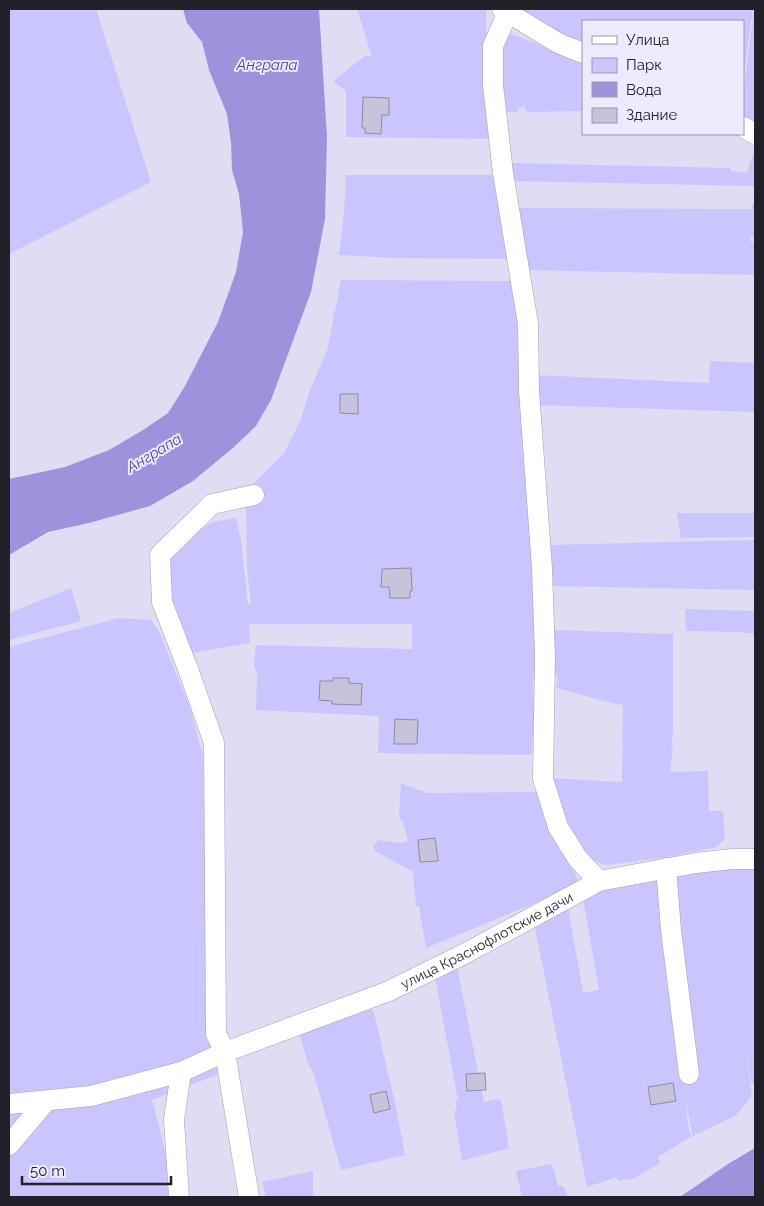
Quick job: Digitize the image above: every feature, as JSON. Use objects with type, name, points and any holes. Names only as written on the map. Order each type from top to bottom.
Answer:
[{"type":"street","points":[[582,53],[558,43],[505,10],[493,46],[493,85],[503,173],[528,324],[529,391],[543,578],[545,657],[543,779],[558,827],[578,859],[599,881]]},
{"type":"street","points":[[744,128],[755,134]]},
{"type":"street","points":[[248,1197],[226,1052],[216,1034],[214,743],[162,602],[160,555],[212,504],[254,495]]},
{"type":"street","name":"улица Краснофлотские дачи","points":[[9,1104],[91,1096],[181,1072],[226,1052],[389,991],[466,953],[599,881],[666,868],[732,859],[755,860]]},
{"type":"street","points":[[666,868],[671,930],[689,1074]]},
{"type":"street","points":[[179,1197],[174,1120],[181,1072]]},
{"type":"street","points":[[9,1145],[46,1100]]},
{"type":"green space","points":[[9,9],[96,9],[151,182],[9,254]]},
{"type":"green space","points":[[357,9],[486,9],[486,45],[495,139],[346,137],[346,91],[333,81],[366,55],[372,57]]},
{"type":"green space","points":[[510,9],[753,9],[744,72],[744,20],[582,20],[582,45]]},
{"type":"green space","points":[[755,9],[755,127],[744,121],[744,88]]},
{"type":"green space","points":[[503,32],[582,62],[582,111],[527,112],[524,106],[518,109],[519,112],[502,112]]},
{"type":"green space","points":[[755,149],[755,186],[510,181],[508,163],[730,168],[731,171],[747,173]]},
{"type":"green space","points":[[346,175],[497,175],[509,259],[394,258],[339,255]]},
{"type":"green space","points":[[752,204],[755,205],[755,237],[750,237],[750,241],[755,242],[755,275],[523,270],[516,208],[751,209]]},
{"type":"green space","points":[[341,280],[515,281],[525,479],[535,552],[536,678],[533,680],[532,755],[378,753],[379,716],[256,710],[257,676],[254,663],[256,645],[412,649],[412,624],[249,624],[250,643],[173,656],[161,559],[175,544],[213,522],[236,518],[241,540],[248,605],[251,604],[247,570],[246,498],[249,498],[252,485],[283,455],[301,419],[310,390],[327,351]]},
{"type":"green space","points":[[710,361],[755,363],[755,412],[534,405],[535,375],[709,383]]},
{"type":"green space","points":[[677,513],[755,513],[755,537],[681,538]]},
{"type":"green space","points":[[755,540],[755,590],[549,586],[547,545]]},
{"type":"green space","points":[[71,588],[81,621],[9,640],[9,613]]},
{"type":"green space","points":[[685,609],[755,611],[755,634],[686,631]]},
{"type":"green space","points":[[119,618],[151,620],[159,631],[190,708],[203,756],[208,1028],[219,1074],[152,1100],[177,1197],[9,1197],[9,647]]},
{"type":"green space","points":[[552,630],[673,634],[673,731],[671,747],[673,747],[670,772],[708,771],[709,811],[723,811],[725,839],[716,847],[668,857],[607,865],[585,855],[579,848],[564,819],[549,778],[622,782],[623,705],[556,688],[558,678],[552,670]]},
{"type":"green space","points":[[401,783],[427,793],[538,792],[579,882],[533,904],[426,948],[419,906],[416,906],[413,872],[375,851],[373,847],[378,840],[401,843],[408,841],[403,821],[401,821],[399,815]]},
{"type":"green space","points":[[755,864],[755,1083],[751,1084],[739,1000],[752,1096],[735,1116],[693,1136],[685,1098],[689,1131],[692,1136],[658,1157],[660,1163],[635,1178],[618,1181],[617,1177],[587,1187],[534,923],[568,906],[583,993],[599,990],[583,899],[606,889],[690,872]]},
{"type":"green space","points":[[457,967],[484,1102],[501,1100],[509,1148],[462,1161],[454,1111],[457,1110],[455,1101],[458,1100],[435,977]]},
{"type":"green space","points":[[373,1009],[405,1155],[341,1170],[314,1074],[308,1063],[298,1030],[331,1019]]},
{"type":"green space","points":[[552,1164],[558,1186],[563,1186],[568,1197],[522,1197],[516,1171]]},
{"type":"green space","points":[[313,1171],[313,1197],[266,1197],[262,1182]]},
{"type":"water","name":"Анграпа","points":[[183,9],[319,9],[327,137],[325,219],[311,292],[271,400],[256,426],[234,447],[193,481],[150,506],[48,532],[9,555],[9,479],[65,467],[109,450],[168,413],[185,386],[218,322],[236,272],[243,232],[239,194],[232,170],[227,114],[209,70],[202,42],[187,23]]},
{"type":"water","points":[[755,1148],[755,1197],[680,1197],[728,1164]]},
{"type":"building","points":[[363,97],[389,98],[389,115],[382,115],[381,134],[365,133],[365,128],[362,128]]},
{"type":"building","points":[[340,394],[358,394],[358,414],[340,413]]},
{"type":"building","points":[[411,568],[412,591],[410,591],[410,598],[390,598],[389,587],[381,587],[382,569]]},
{"type":"building","points":[[333,678],[349,678],[349,683],[362,684],[361,705],[332,704],[332,701],[319,700],[320,681],[333,681]]},
{"type":"building","points":[[395,719],[418,720],[417,744],[394,744]]},
{"type":"building","points":[[435,838],[438,861],[420,862],[418,840]]},
{"type":"building","points":[[485,1073],[486,1090],[467,1091],[466,1074]]},
{"type":"building","points":[[673,1083],[676,1101],[651,1105],[648,1087]]},
{"type":"building","points":[[386,1091],[390,1109],[374,1113],[370,1095]]}]
